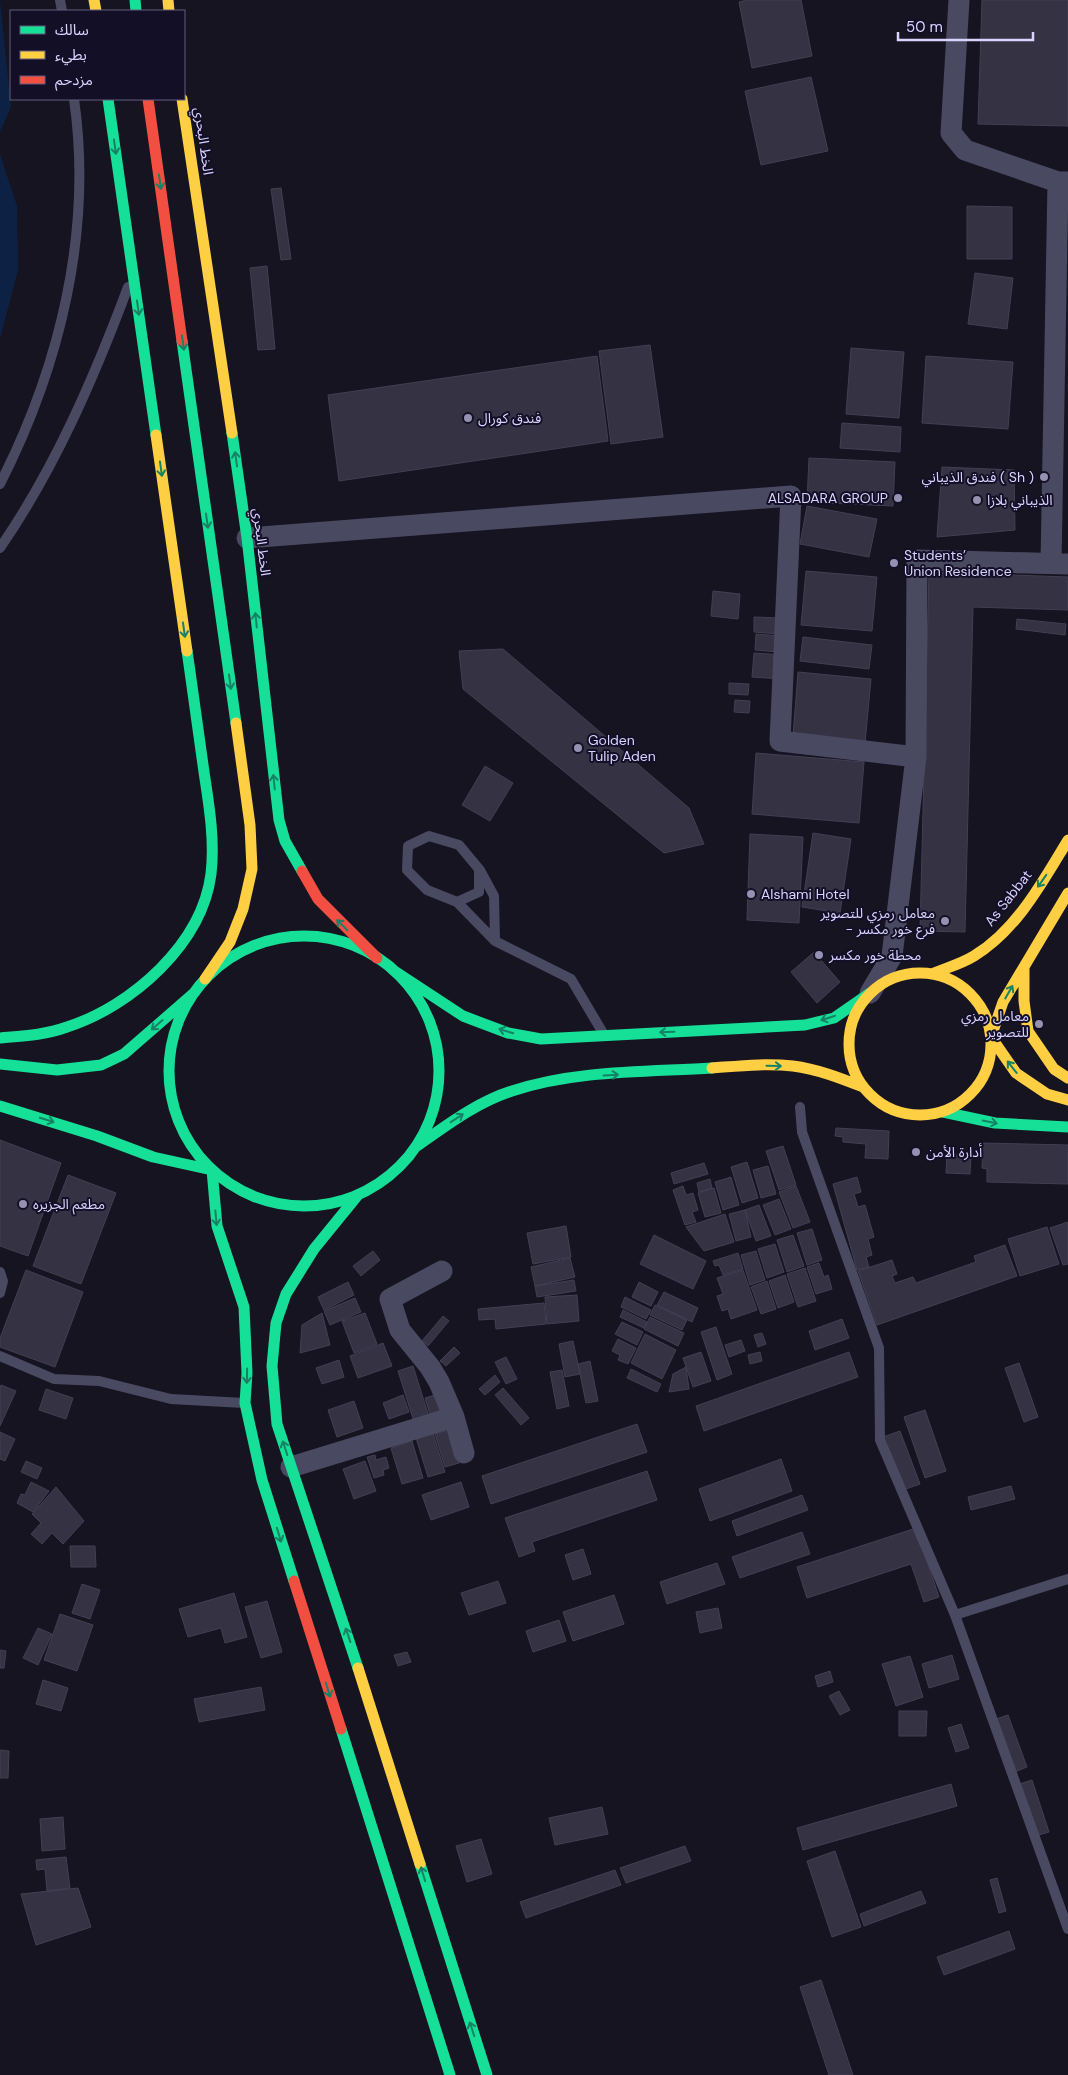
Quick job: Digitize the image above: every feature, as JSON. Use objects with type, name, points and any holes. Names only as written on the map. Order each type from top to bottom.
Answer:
[{"type":"main road","points":[[0,1038],[47,1034],[76,1025],[128,996],[163,965],[186,936],[200,912],[210,884],[212,858],[209,806],[108,100]]},
{"type":"main road","points":[[148,100],[250,824],[252,869],[243,909],[230,942],[184,1010],[176,1028],[170,1056],[170,1085],[179,1122],[199,1156],[212,1170],[245,1192],[282,1204],[321,1205],[358,1195],[392,1175],[406,1161],[427,1129],[438,1092],[438,1053],[434,1034],[418,999],[393,970]]},
{"type":"main road","name":"الخط البحري","points":[[182,100],[247,538],[279,820],[285,841],[318,899],[378,958]]},
{"type":"main road","name":"As Sabbat","points":[[932,974],[975,955],[1006,930],[1068,840]]},
{"type":"main road","points":[[870,993],[853,1017],[849,1032],[850,1061],[855,1075],[863,1087],[885,1106],[899,1112],[913,1115],[943,1112],[961,1101],[976,1088],[988,1064],[991,1037],[1003,1002],[1068,893]]},
{"type":"main road","points":[[205,979],[234,956],[269,941],[287,937],[325,938],[361,949],[378,958],[393,970],[464,1016],[508,1033],[541,1039],[604,1034],[805,1025],[834,1018],[892,978],[912,974],[932,974],[956,983],[976,1000],[988,1024],[991,1037],[1016,1072],[1047,1094],[1068,1100]]},
{"type":"main road","points":[[1024,965],[1024,1001],[1028,1031],[1054,1070],[1068,1078]]},
{"type":"main road","points":[[0,1064],[57,1070],[101,1065],[124,1054],[194,994]]},
{"type":"main road","points":[[417,1146],[471,1109],[511,1091],[560,1078],[750,1065],[793,1066],[833,1075],[863,1087]]},
{"type":"main road","points":[[0,1106],[97,1136],[153,1156],[212,1170]]},
{"type":"main road","points":[[943,1112],[996,1123],[1068,1127]]},
{"type":"main road","points":[[212,1170],[217,1226],[244,1307],[247,1374],[245,1403],[262,1480],[417,1958],[450,2075]]},
{"type":"main road","points":[[358,1195],[290,1286],[280,1310],[273,1350],[273,1387],[278,1424],[368,1697],[442,1952],[487,2075]]},
{"type":"street","points":[[870,993],[892,956],[916,757],[917,560],[1060,563],[1063,182],[965,150],[951,133],[959,0]]},
{"type":"street","points":[[247,538],[791,496],[780,741],[916,757]]},
{"type":"street","points":[[442,1271],[390,1300],[400,1330],[430,1367],[439,1382],[454,1417],[464,1453]]},
{"type":"street","points":[[291,1467],[454,1417]]},
{"type":"lane","points":[[0,484],[36,405],[57,339],[66,301],[78,203],[78,144],[74,100]]},
{"type":"lane","points":[[0,548],[30,502],[68,430],[104,352],[133,272]]},
{"type":"lane","points":[[495,941],[494,896],[479,869],[459,845],[429,836],[408,846],[407,870],[428,890],[457,902],[495,941],[571,979],[604,1034]]},
{"type":"lane","points":[[457,902],[479,892],[479,869]]},
{"type":"lane","points":[[800,1107],[802,1132],[879,1348],[880,1440],[956,1615],[1068,1929]]},
{"type":"lane","points":[[0,1272],[3,1281],[0,1293]]},
{"type":"lane","points":[[0,1356],[54,1379],[99,1381],[171,1399],[245,1403]]},
{"type":"lane","points":[[956,1615],[1068,1579]]},
{"type":"water","points":[[0,0],[11,107],[0,132]]},
{"type":"water","points":[[0,154],[17,206],[18,270],[0,339]]},
{"type":"building","points":[[747,0],[801,0],[812,56],[752,68],[739,2]]},
{"type":"building","points":[[982,0],[1068,0],[1068,126],[978,124]]},
{"type":"building","points":[[811,77],[828,151],[761,165],[745,91]]},
{"type":"building","points":[[281,188],[291,259],[281,260],[271,189]]},
{"type":"building","points":[[967,206],[1012,207],[1012,259],[967,259]]},
{"type":"building","points":[[267,266],[275,349],[258,350],[250,268]]},
{"type":"building","points":[[975,273],[1013,278],[1007,329],[968,324]]},
{"type":"building","points":[[650,345],[663,437],[611,444],[599,351]]},
{"type":"building","points":[[851,348],[904,352],[899,418],[846,414]]},
{"type":"building","name":"فندق كورال","points":[[597,356],[608,441],[339,481],[328,395]]},
{"type":"building","points":[[926,356],[1013,362],[1008,429],[922,423]]},
{"type":"building","points":[[842,423],[901,427],[900,452],[840,448]]},
{"type":"building","points":[[809,458],[895,462],[893,506],[807,502]]},
{"type":"building","name":"الذيباني بلازا","points":[[942,467],[1014,470],[1015,530],[937,537]]},
{"type":"building","points":[[807,506],[877,519],[869,557],[800,544]]},
{"type":"building","points":[[806,571],[877,577],[872,631],[801,625]]},
{"type":"building","points":[[929,572],[1068,577],[1068,610],[973,607],[965,932],[920,931]]},
{"type":"building","points":[[713,591],[740,594],[738,619],[711,616]]},
{"type":"building","points":[[754,617],[780,618],[779,634],[754,632]]},
{"type":"building","points":[[1017,619],[1066,624],[1065,635],[1016,629]]},
{"type":"building","points":[[756,634],[780,636],[778,652],[755,650]]},
{"type":"building","points":[[803,637],[872,645],[869,669],[800,661]]},
{"type":"building","name":"Golden Tulip Aden","points":[[503,649],[689,808],[704,844],[664,853],[463,689],[459,651]]},
{"type":"building","points":[[754,653],[783,655],[781,679],[752,677]]},
{"type":"building","points":[[798,672],[871,679],[865,743],[793,736]]},
{"type":"building","points":[[729,683],[749,684],[748,695],[729,694]]},
{"type":"building","points":[[735,700],[750,701],[749,713],[734,712]]},
{"type":"building","points":[[756,753],[864,762],[859,823],[752,814]]},
{"type":"building","points":[[485,766],[513,783],[490,821],[462,805]]},
{"type":"building","points":[[813,833],[851,839],[840,913],[802,907]]},
{"type":"building","points":[[750,834],[803,837],[799,923],[747,920]]},
{"type":"building","points":[[814,952],[840,982],[817,1003],[791,972]]},
{"type":"building","points":[[836,1128],[889,1131],[888,1159],[865,1158],[866,1144],[843,1142],[843,1137],[835,1136]]},
{"type":"building","name":"مطعم الجزيره","points":[[0,1140],[61,1163],[28,1256],[0,1246]]},
{"type":"building","points":[[983,1143],[1068,1145],[1068,1184],[987,1182],[987,1169],[982,1168]]},
{"type":"building","points":[[783,1146],[796,1185],[779,1190],[766,1151]]},
{"type":"building","points":[[947,1154],[971,1156],[970,1174],[946,1173]]},
{"type":"building","points":[[747,1162],[758,1198],[742,1203],[731,1167]]},
{"type":"building","points":[[704,1163],[708,1174],[674,1184],[671,1173]]},
{"type":"building","points":[[768,1166],[776,1194],[761,1198],[753,1170]]},
{"type":"building","points":[[68,1175],[116,1193],[81,1284],[33,1266]]},
{"type":"building","points":[[731,1177],[739,1205],[723,1210],[715,1182]]},
{"type":"building","points":[[857,1177],[861,1192],[854,1194],[858,1207],[865,1205],[874,1237],[868,1239],[872,1255],[866,1257],[869,1267],[857,1270],[833,1184]]},
{"type":"building","points":[[710,1179],[712,1188],[699,1192],[697,1183]]},
{"type":"building","points":[[683,1186],[686,1195],[693,1193],[698,1210],[692,1212],[696,1222],[685,1225],[673,1190]]},
{"type":"building","points":[[796,1186],[810,1222],[793,1228],[779,1192]]},
{"type":"building","points":[[714,1188],[721,1213],[705,1217],[698,1193]]},
{"type":"building","points":[[779,1199],[791,1229],[775,1235],[763,1205]]},
{"type":"building","points":[[759,1205],[771,1236],[756,1241],[745,1210]]},
{"type":"building","points":[[745,1210],[751,1237],[736,1241],[729,1214]]},
{"type":"building","points":[[725,1214],[734,1242],[704,1251],[686,1227]]},
{"type":"building","points":[[1068,1222],[1068,1264],[1063,1265],[1050,1228]]},
{"type":"building","points":[[566,1226],[571,1257],[533,1264],[527,1233]]},
{"type":"building","points":[[1047,1227],[1059,1264],[1020,1276],[1008,1239]]},
{"type":"building","points":[[812,1229],[822,1260],[807,1265],[797,1233]]},
{"type":"building","points":[[654,1235],[706,1261],[693,1289],[640,1264]]},
{"type":"building","points":[[793,1235],[804,1266],[787,1272],[777,1240]]},
{"type":"building","points":[[775,1244],[784,1272],[767,1278],[758,1249]]},
{"type":"building","points":[[1005,1245],[1017,1276],[877,1325],[858,1271],[892,1260],[897,1274],[892,1276],[895,1283],[913,1277],[916,1283],[976,1262],[974,1256]]},
{"type":"building","points":[[373,1251],[380,1260],[361,1276],[353,1266]]},
{"type":"building","points":[[756,1251],[765,1280],[750,1285],[741,1255]]},
{"type":"building","points":[[738,1253],[743,1269],[723,1275],[719,1265],[715,1266],[713,1261]]},
{"type":"building","points":[[570,1258],[575,1277],[535,1286],[531,1267]]},
{"type":"building","points":[[819,1263],[824,1277],[828,1275],[832,1289],[816,1294],[807,1267]]},
{"type":"building","points":[[805,1268],[816,1301],[798,1307],[787,1274]]},
{"type":"building","points":[[26,1270],[83,1292],[55,1367],[0,1347],[0,1338]]},
{"type":"building","points":[[743,1270],[757,1310],[731,1319],[728,1309],[722,1311],[717,1296],[723,1294],[717,1278]]},
{"type":"building","points":[[785,1275],[794,1302],[778,1308],[769,1281]]},
{"type":"building","points":[[574,1280],[576,1291],[537,1297],[535,1286]]},
{"type":"building","points":[[767,1281],[776,1309],[761,1314],[751,1287]]},
{"type":"building","points":[[348,1282],[354,1295],[324,1310],[318,1297]]},
{"type":"building","points":[[639,1282],[658,1292],[651,1306],[632,1297]]},
{"type":"building","points":[[664,1292],[698,1308],[692,1322],[657,1305]]},
{"type":"building","points":[[577,1295],[579,1321],[547,1324],[545,1297]]},
{"type":"building","points":[[625,1297],[651,1310],[646,1319],[621,1307]]},
{"type":"building","points":[[355,1298],[361,1312],[330,1325],[324,1311]]},
{"type":"building","points":[[544,1303],[546,1324],[496,1329],[495,1319],[479,1320],[478,1309]]},
{"type":"building","points":[[655,1305],[687,1320],[682,1330],[650,1315]]},
{"type":"building","points":[[623,1310],[647,1322],[644,1328],[620,1317]]},
{"type":"building","points":[[322,1313],[330,1345],[300,1353],[302,1325]]},
{"type":"building","points":[[365,1313],[377,1344],[354,1353],[342,1321]]},
{"type":"building","points":[[443,1316],[449,1321],[428,1346],[422,1341]]},
{"type":"building","points":[[650,1317],[684,1333],[678,1346],[644,1329]]},
{"type":"building","points":[[842,1319],[849,1338],[815,1350],[809,1331]]},
{"type":"building","points":[[622,1322],[643,1332],[637,1345],[615,1334]]},
{"type":"building","points":[[716,1327],[732,1374],[717,1380],[701,1332]]},
{"type":"building","points":[[762,1333],[766,1344],[758,1347],[754,1335]]},
{"type":"building","points":[[645,1334],[676,1350],[662,1379],[631,1363]]},
{"type":"building","points":[[618,1339],[636,1348],[628,1364],[618,1360],[620,1355],[612,1351]]},
{"type":"building","points":[[741,1340],[745,1351],[729,1357],[725,1345]]},
{"type":"building","points":[[573,1341],[580,1374],[565,1377],[559,1344]]},
{"type":"building","points":[[383,1343],[392,1366],[358,1378],[350,1356]]},
{"type":"building","points":[[454,1347],[460,1353],[446,1366],[440,1361]]},
{"type":"building","points":[[701,1352],[711,1381],[693,1387],[683,1358]]},
{"type":"building","points":[[760,1352],[762,1361],[750,1364],[748,1355]]},
{"type":"building","points":[[849,1352],[858,1377],[704,1431],[696,1406]]},
{"type":"building","points":[[506,1357],[517,1379],[506,1384],[495,1362]]},
{"type":"building","points":[[339,1360],[344,1377],[322,1384],[316,1368]]},
{"type":"building","points":[[590,1361],[598,1401],[586,1403],[578,1364]]},
{"type":"building","points":[[1019,1363],[1038,1417],[1024,1422],[1005,1368]]},
{"type":"building","points":[[413,1366],[429,1417],[414,1422],[398,1371]]},
{"type":"building","points":[[686,1367],[689,1389],[669,1392],[673,1374]]},
{"type":"building","points":[[631,1369],[661,1384],[657,1392],[627,1378]]},
{"type":"building","points":[[562,1370],[569,1406],[557,1409],[550,1372]]},
{"type":"building","points":[[495,1375],[500,1382],[485,1395],[479,1389]]},
{"type":"building","points":[[1,1385],[16,1391],[0,1426],[0,1388]]},
{"type":"building","points":[[503,1388],[529,1418],[521,1425],[495,1395]]},
{"type":"building","points":[[46,1389],[73,1398],[66,1419],[39,1410]]},
{"type":"building","points":[[403,1395],[409,1412],[389,1419],[383,1403]]},
{"type":"building","points":[[435,1395],[441,1415],[431,1418],[425,1398]]},
{"type":"building","points":[[354,1401],[363,1428],[337,1437],[328,1410]]},
{"type":"building","points":[[925,1410],[946,1471],[925,1478],[904,1417]]},
{"type":"building","points":[[637,1424],[647,1452],[491,1504],[482,1476]]},
{"type":"building","points":[[449,1430],[459,1463],[445,1467],[435,1434]]},
{"type":"building","points":[[900,1431],[920,1484],[903,1490],[883,1437]]},
{"type":"building","points":[[0,1432],[15,1439],[5,1461],[0,1459]]},
{"type":"building","points":[[433,1433],[445,1472],[428,1477],[416,1438]]},
{"type":"building","points":[[412,1441],[423,1478],[402,1484],[391,1448]]},
{"type":"building","points":[[375,1455],[376,1460],[386,1457],[389,1468],[383,1470],[384,1475],[374,1478],[367,1457]]},
{"type":"building","points":[[781,1459],[792,1491],[710,1521],[699,1489]]},
{"type":"building","points":[[26,1461],[42,1468],[37,1479],[21,1472]]},
{"type":"building","points":[[365,1461],[376,1491],[354,1499],[343,1469]]},
{"type":"building","points":[[647,1471],[657,1500],[532,1542],[535,1551],[519,1557],[505,1518]]},
{"type":"building","points":[[31,1482],[49,1491],[33,1512],[17,1503],[21,1494],[25,1495]]},
{"type":"building","points":[[461,1482],[469,1507],[431,1520],[422,1495]]},
{"type":"building","points":[[1011,1486],[1015,1499],[971,1510],[968,1497]]},
{"type":"building","points":[[56,1487],[84,1521],[63,1544],[52,1533],[42,1544],[31,1534],[41,1523],[32,1514]]},
{"type":"building","points":[[802,1495],[808,1510],[737,1536],[732,1521]]},
{"type":"building","points":[[916,1528],[939,1597],[924,1602],[911,1564],[807,1598],[797,1567]]},
{"type":"building","points":[[802,1532],[810,1554],[740,1578],[732,1557]]},
{"type":"building","points":[[70,1546],[95,1546],[96,1567],[71,1567]]},
{"type":"building","points":[[583,1549],[591,1574],[573,1580],[565,1555]]},
{"type":"building","points":[[717,1563],[725,1584],[667,1604],[660,1582]]},
{"type":"building","points":[[498,1581],[506,1603],[469,1615],[461,1593]]},
{"type":"building","points":[[82,1584],[100,1590],[90,1619],[72,1613]]},
{"type":"building","points":[[234,1593],[247,1637],[225,1643],[221,1628],[188,1637],[179,1609]]},
{"type":"building","points":[[614,1595],[624,1624],[573,1641],[563,1612]]},
{"type":"building","points":[[267,1601],[282,1652],[261,1658],[245,1607]]},
{"type":"building","points":[[718,1608],[722,1628],[700,1633],[696,1612]]},
{"type":"building","points":[[60,1614],[93,1625],[77,1671],[44,1660]]},
{"type":"building","points":[[559,1620],[566,1641],[533,1652],[526,1631]]},
{"type":"building","points":[[38,1628],[52,1634],[38,1665],[23,1658]]},
{"type":"building","points":[[0,1650],[6,1651],[4,1668],[0,1668]]},
{"type":"building","points":[[407,1652],[411,1662],[398,1666],[394,1655]]},
{"type":"building","points":[[952,1655],[959,1679],[929,1688],[922,1664]]},
{"type":"building","points":[[910,1656],[923,1697],[896,1706],[882,1664]]},
{"type":"building","points":[[830,1671],[833,1682],[818,1687],[815,1676]]},
{"type":"building","points":[[43,1680],[68,1688],[61,1711],[36,1704]]},
{"type":"building","points":[[261,1687],[265,1710],[199,1722],[194,1699]]},
{"type":"building","points":[[839,1691],[850,1710],[840,1715],[829,1696]]},
{"type":"building","points":[[899,1711],[927,1711],[926,1736],[899,1736]]},
{"type":"building","points":[[1008,1715],[1027,1767],[1012,1773],[993,1720]]},
{"type":"building","points":[[961,1724],[969,1748],[956,1752],[948,1728]]},
{"type":"building","points":[[0,1750],[9,1751],[8,1778],[0,1778]]},
{"type":"building","points":[[1032,1780],[1049,1832],[1032,1837],[1016,1785]]},
{"type":"building","points":[[951,1784],[957,1806],[803,1850],[797,1828]]},
{"type":"building","points":[[602,1807],[608,1834],[555,1845],[549,1818]]},
{"type":"building","points":[[63,1817],[65,1849],[42,1851],[40,1819]]},
{"type":"building","points":[[481,1839],[492,1874],[467,1882],[456,1846]]},
{"type":"building","points":[[685,1846],[691,1861],[626,1883],[620,1868]]},
{"type":"building","points":[[835,1851],[861,1927],[832,1937],[807,1861]]},
{"type":"building","points":[[66,1857],[70,1888],[47,1891],[45,1869],[37,1870],[36,1860]]},
{"type":"building","points":[[615,1870],[621,1885],[526,1918],[520,1902]]},
{"type":"building","points":[[997,1878],[1006,1911],[999,1913],[990,1880]]},
{"type":"building","points":[[78,1888],[91,1927],[36,1945],[21,1894]]},
{"type":"building","points":[[921,1891],[926,1903],[864,1926],[860,1914]]},
{"type":"building","points":[[1009,1931],[1015,1949],[944,1975],[937,1957]]},
{"type":"building","points":[[821,1980],[853,2075],[829,2075],[800,1987]]},
{"type":"traffic: fast","points":[[135,0],[136,10]]},
{"type":"traffic: fast","points":[[108,100],[156,435]]},
{"type":"traffic: fast","points":[[182,341],[236,723]]},
{"type":"traffic: fast","points":[[232,433],[247,538],[279,820],[285,841],[302,871]]},
{"type":"traffic: fast","points":[[0,1038],[34,1035],[59,1030],[116,1004],[139,988],[160,969],[179,948],[194,924],[205,900],[211,874],[212,835],[187,651]]},
{"type":"traffic: fast","points":[[304,936],[330,939],[356,946],[390,967],[408,985],[429,1019],[436,1045],[439,1071],[436,1097],[429,1123],[408,1157],[390,1175],[356,1196],[330,1203],[304,1206],[278,1203],[252,1196],[218,1175],[200,1157],[179,1123],[172,1097],[169,1071],[172,1045],[179,1019],[200,985],[218,967],[252,946],[278,939],[304,936]]},
{"type":"traffic: fast","points":[[393,970],[463,1016],[508,1033],[541,1039],[805,1025],[834,1018],[870,993]]},
{"type":"traffic: fast","points":[[0,1064],[57,1070],[101,1065],[124,1054],[193,994]]},
{"type":"traffic: fast","points":[[417,1146],[487,1101],[536,1084],[611,1073],[712,1068]]},
{"type":"traffic: fast","points":[[0,1106],[97,1136],[153,1157],[212,1170]]},
{"type":"traffic: fast","points":[[943,1112],[995,1123],[1068,1127]]},
{"type":"traffic: fast","points":[[212,1170],[217,1226],[244,1307],[247,1373],[245,1403],[262,1480],[294,1581]]},
{"type":"traffic: fast","points":[[358,1195],[314,1249],[286,1294],[276,1323],[272,1366],[277,1424],[358,1668]]},
{"type":"traffic: fast","points":[[341,1729],[450,2075]]},
{"type":"traffic: fast","points":[[420,1864],[487,2075]]},
{"type":"traffic: slow","points":[[94,0],[96,10]]},
{"type":"traffic: slow","points":[[168,0],[169,10]]},
{"type":"traffic: slow","points":[[182,100],[232,433]]},
{"type":"traffic: slow","points":[[156,435],[187,651]]},
{"type":"traffic: slow","points":[[205,979],[230,942],[243,909],[252,869],[250,825],[236,723]]},
{"type":"traffic: slow","points":[[932,974],[974,956],[1003,933],[1028,904],[1068,840]]},
{"type":"traffic: slow","points":[[1068,893],[1003,1002],[991,1037],[1016,1073],[1047,1094],[1068,1100]]},
{"type":"traffic: slow","points":[[1024,968],[1024,1001],[1028,1031],[1054,1069],[1068,1078]]},
{"type":"traffic: slow","points":[[920,973],[934,974],[947,978],[970,994],[986,1017],[990,1030],[991,1044],[990,1058],[986,1071],[970,1094],[947,1110],[934,1114],[920,1115],[906,1114],[893,1110],[870,1094],[854,1071],[850,1058],[849,1044],[850,1030],[854,1017],[870,994],[893,978],[906,974],[920,973]]},
{"type":"traffic: slow","points":[[712,1068],[763,1065],[802,1067],[863,1087]]},
{"type":"traffic: slow","points":[[358,1668],[420,1864]]},
{"type":"traffic: jam","points":[[148,100],[182,341]]},
{"type":"traffic: jam","points":[[302,871],[318,899],[377,958]]},
{"type":"traffic: jam","points":[[294,1581],[341,1729]]},
{"type":"place","name":"فندق كورال","points":[[468,418]]},
{"type":"place","name":"فندق الذيباني ( Sh )","points":[[1044,477]]},
{"type":"place","name":"ALSADARA GROUP","points":[[898,498]]},
{"type":"place","name":"الذيباني بلازا","points":[[977,500]]},
{"type":"place","name":"Students’ Union Residence","points":[[894,563]]},
{"type":"place","name":"Golden Tulip Aden","points":[[578,748]]},
{"type":"place","name":"Alshami Hotel","points":[[751,894]]},
{"type":"place","name":"معامل رمزي للتصوير - فرع خور مكسر","points":[[945,921]]},
{"type":"place","name":"محطة خور مكسر","points":[[819,955]]},
{"type":"place","name":"معامل رمزي للتصوير","points":[[1039,1024]]},
{"type":"place","name":"أدارة الأمن","points":[[916,1152]]},
{"type":"place","name":"مطعم الجزيره","points":[[23,1204]]}]
